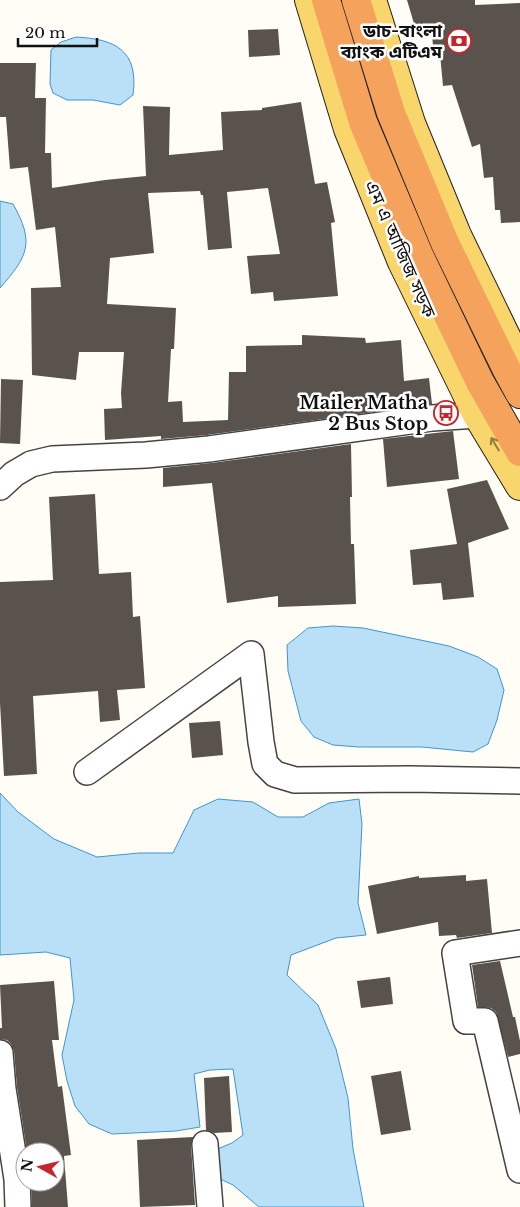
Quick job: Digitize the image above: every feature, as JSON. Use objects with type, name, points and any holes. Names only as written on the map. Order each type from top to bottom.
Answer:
[{"type":"highway","points":[[326,0],[363,122],[419,255],[480,382],[520,452]]},
{"type":"highway","points":[[356,0],[391,113],[401,139],[445,243],[520,394]]},
{"type":"main road","name":"এম এ আজিজ সড়ক","points":[[310,0],[348,129],[402,262],[477,415],[520,486]]},
{"type":"main road","points":[[372,0],[411,124],[458,235],[513,336],[520,365]]},
{"type":"street","points":[[0,487],[14,474],[32,464],[52,460],[209,450],[432,418],[477,415]]},
{"type":"street","points":[[87,772],[251,654],[265,764],[275,774],[295,780],[410,779],[520,781]]},
{"type":"street","points":[[520,943],[455,953],[466,1021],[485,1020],[520,1170]]},
{"type":"street","points":[[0,1053],[3,1089],[17,1179],[18,1207]]},
{"type":"street","points":[[204,1144],[210,1207]]},
{"type":"water","points":[[76,37],[90,38],[113,44],[128,57],[134,80],[133,95],[120,105],[93,100],[67,100],[53,93],[50,84],[51,50],[61,42]]},
{"type":"water","points":[[0,201],[13,204],[20,217],[26,239],[22,258],[10,277],[0,288]]},
{"type":"water","points":[[333,626],[363,628],[449,646],[478,657],[497,669],[504,690],[497,720],[488,744],[473,752],[422,747],[333,745],[314,737],[301,721],[288,671],[287,645],[308,628]]},
{"type":"water","points":[[0,793],[18,812],[54,839],[97,857],[139,853],[173,853],[194,810],[218,799],[253,802],[278,817],[303,817],[329,803],[359,799],[362,824],[358,903],[366,935],[336,938],[291,955],[287,975],[318,1005],[336,1049],[348,1098],[353,1149],[364,1207],[259,1207],[233,1185],[218,1178],[215,1150],[232,1143],[243,1135],[233,1069],[210,1070],[194,1074],[200,1127],[176,1131],[112,1134],[89,1124],[75,1106],[67,1081],[62,1055],[74,1000],[70,958],[46,952],[0,955]]},
{"type":"building","points":[[407,0],[475,0],[475,5],[520,3],[520,222],[501,223],[500,210],[495,210],[493,177],[484,178],[480,144],[472,147],[452,85],[443,86],[440,54],[434,55],[431,26],[415,27]]},
{"type":"building","points":[[278,29],[280,55],[249,57],[248,30]]},
{"type":"building","points":[[0,63],[36,63],[35,98],[46,98],[45,153],[51,153],[52,188],[146,176],[143,106],[170,107],[169,155],[223,150],[221,112],[262,110],[262,108],[301,102],[315,184],[327,182],[335,222],[331,223],[338,296],[274,301],[273,292],[251,294],[247,256],[280,254],[268,188],[227,192],[232,248],[208,250],[203,195],[201,195],[200,191],[148,193],[154,253],[110,258],[107,304],[176,308],[174,349],[171,349],[168,402],[182,401],[183,422],[228,420],[229,372],[246,372],[246,346],[302,345],[302,335],[365,338],[366,343],[401,340],[404,381],[429,378],[432,404],[207,435],[161,439],[161,436],[105,440],[104,409],[122,408],[121,393],[124,352],[79,352],[76,380],[32,375],[31,288],[61,287],[55,227],[36,230],[28,167],[10,169],[6,117],[0,117]]},
{"type":"building","points":[[1,379],[23,380],[20,444],[0,443]]},
{"type":"building","points":[[453,431],[459,479],[387,487],[383,439]]},
{"type":"building","points":[[351,444],[351,544],[354,544],[356,604],[278,607],[278,596],[227,603],[212,483],[163,487],[163,468]]},
{"type":"building","points":[[487,480],[509,529],[468,543],[474,597],[443,600],[441,583],[413,585],[410,550],[457,544],[447,489]]},
{"type":"building","points":[[95,494],[99,574],[131,572],[133,617],[140,616],[145,688],[117,690],[120,720],[100,722],[98,691],[33,696],[37,774],[4,776],[0,703],[0,582],[53,580],[49,497]]},
{"type":"building","points":[[220,721],[223,755],[192,758],[189,723]]},
{"type":"building","points":[[466,875],[466,881],[487,879],[492,933],[457,938],[456,935],[439,936],[438,922],[377,934],[368,886],[419,876],[419,878]]},
{"type":"building","points":[[500,961],[520,1041],[520,1054],[508,1057],[496,1012],[491,1008],[478,1007],[472,965]]},
{"type":"building","points":[[390,977],[393,1004],[361,1008],[357,981]]},
{"type":"building","points":[[54,981],[59,1040],[52,1040],[58,1087],[62,1086],[71,1155],[65,1156],[65,1142],[25,1142],[17,1087],[14,1051],[7,1040],[0,1039],[0,1028],[2,1028],[0,985]]},
{"type":"building","points":[[401,1071],[411,1130],[381,1135],[371,1076]]},
{"type":"building","points":[[229,1076],[232,1132],[214,1133],[206,1130],[204,1078]]},
{"type":"building","points":[[193,1137],[191,1145],[195,1205],[140,1207],[137,1140]]},
{"type":"building","points":[[65,1169],[68,1207],[32,1207],[31,1192],[65,1192]]},
{"type":"place","name":"ডাচ-বাংলা ব্যাংক এটিএম","points":[[459,41]]},
{"type":"place","name":"Mailer Matha 2 Bus Stop","points":[[446,413]]}]
